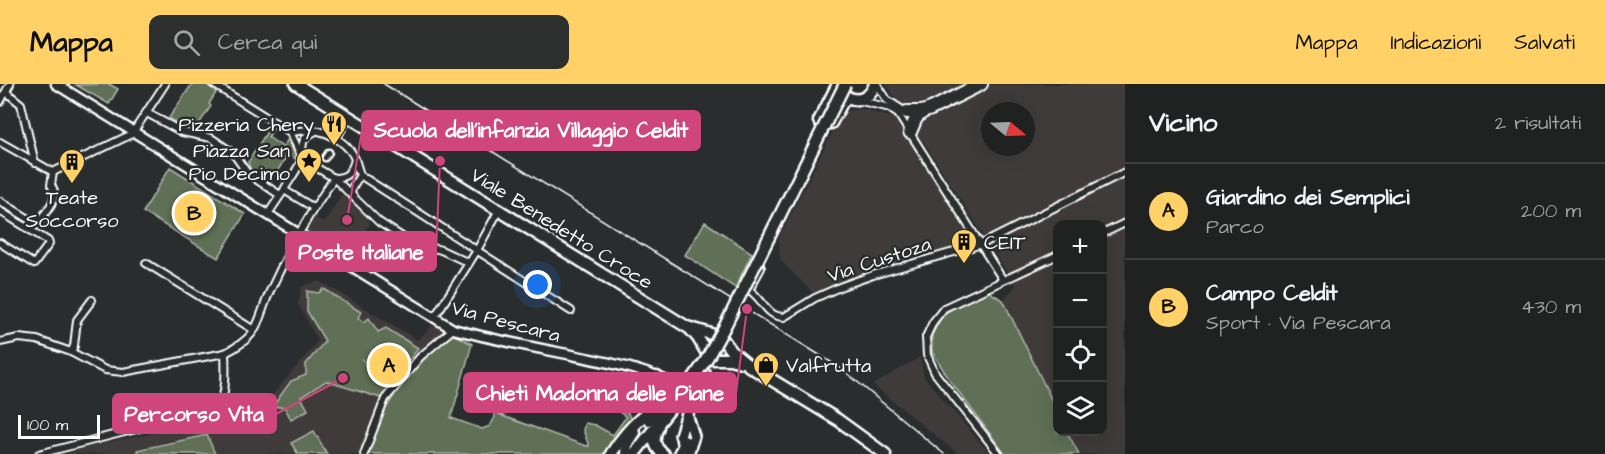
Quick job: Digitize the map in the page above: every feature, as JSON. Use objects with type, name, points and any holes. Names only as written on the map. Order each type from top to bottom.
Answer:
[{"type":"highway","points":[[907,112],[922,112],[961,96],[981,84]]},
{"type":"highway","points":[[910,132],[913,122],[922,112]]},
{"type":"main road","name":"Viale Benedetto Croce","points":[[296,84],[687,327]]},
{"type":"main road","points":[[790,194],[804,176],[842,103],[868,97],[876,84]]},
{"type":"main road","points":[[840,85],[852,99]]},
{"type":"main road","points":[[790,194],[793,174],[840,85]]},
{"type":"main road","points":[[626,454],[627,443],[636,429],[686,394],[714,345],[790,194],[840,85]]},
{"type":"main road","points":[[687,327],[721,337],[732,352],[749,366],[846,425],[885,454]]},
{"type":"main road","points":[[687,327],[704,347],[705,353],[713,360],[749,366]]},
{"type":"main road","points":[[704,347],[707,340],[713,336]]},
{"type":"main road","points":[[634,454],[713,360],[726,352],[727,345]]},
{"type":"main road","points":[[657,377],[662,389],[661,402]]},
{"type":"main road","points":[[611,454],[630,427],[661,402],[686,394]]},
{"type":"main road","points":[[686,394],[688,454]]},
{"type":"main road","points":[[659,424],[654,441],[663,454]]},
{"type":"main road","points":[[680,454],[687,435]]},
{"type":"street","points":[[0,102],[10,84]]},
{"type":"street","name":"Via Pescara","points":[[56,84],[453,329],[500,341],[621,365],[657,377],[686,394]]},
{"type":"street","points":[[53,172],[135,132],[165,84]]},
{"type":"street","points":[[213,84],[290,132],[302,159],[334,178],[379,222],[410,242],[441,250],[469,263]]},
{"type":"street","points":[[876,84],[887,100],[907,112]]},
{"type":"street","name":"Via Custoza","points":[[840,85],[756,254],[761,268],[749,290],[758,297],[768,311],[780,317],[842,286],[982,244],[1125,172]]},
{"type":"street","points":[[6,92],[21,104],[35,163]]},
{"type":"street","points":[[852,99],[873,102],[898,114],[1004,280]]},
{"type":"street","points":[[892,110],[907,112]]},
{"type":"street","points":[[907,112],[910,132]]},
{"type":"street","points":[[147,113],[182,132],[211,138],[233,153],[248,174],[314,208]]},
{"type":"street","points":[[336,140],[349,117]]},
{"type":"street","points":[[290,132],[317,130],[348,146],[360,175],[476,252],[571,311]]},
{"type":"street","points":[[268,214],[302,159],[301,151],[304,140],[308,134],[317,130]]},
{"type":"street","points":[[0,142],[53,172]]},
{"type":"street","points":[[325,158],[328,152]]},
{"type":"street","points":[[346,177],[355,159]]},
{"type":"street","points":[[0,201],[37,224],[54,197],[51,185],[53,172]]},
{"type":"street","points":[[334,178],[360,175]]},
{"type":"street","points":[[351,195],[352,188],[360,175]]},
{"type":"street","points":[[0,342],[19,338],[38,340],[71,352],[105,370],[123,372],[225,353],[238,346],[261,320],[269,293],[299,234],[334,178]]},
{"type":"street","points":[[434,318],[500,210]]},
{"type":"street","points":[[0,211],[48,241],[49,244],[34,264],[0,243]]},
{"type":"street","points":[[1107,232],[1125,224]]},
{"type":"street","points":[[999,454],[935,373],[927,355],[926,337],[933,322],[944,309],[1053,257]]},
{"type":"street","points":[[146,263],[254,330]]},
{"type":"street","points":[[71,352],[77,320],[92,300]]},
{"type":"street","points":[[364,454],[385,399],[420,357],[453,329]]},
{"type":"street","points":[[39,454],[144,427],[212,418],[219,409],[226,369],[225,353]]},
{"type":"shaded area","points":[[886,84],[1125,84],[1125,454],[1079,454],[1069,436],[1107,436],[1107,220],[1053,220],[1053,403],[1003,300],[1016,286],[925,144],[917,136],[918,133]]},
{"type":"shaded area","points":[[862,109],[897,119],[976,241],[872,272],[814,294],[780,260],[779,238],[843,111]]},
{"type":"shaded area","points":[[342,194],[360,209],[370,223],[349,257],[304,230],[313,216],[324,223]]},
{"type":"shaded area","points":[[320,281],[418,340],[434,324],[472,344],[451,417],[497,435],[514,454],[64,454],[91,446],[222,419],[226,410],[260,410],[318,341],[298,304],[302,286]]},
{"type":"shaded area","points":[[920,357],[924,377],[990,454],[958,454],[873,385]]},
{"type":"green space","points":[[109,84],[118,89],[109,104],[76,85]]},
{"type":"green space","points":[[192,84],[205,84],[217,91],[209,104],[211,106],[195,130],[183,127],[169,118]]},
{"type":"green space","points":[[271,125],[275,127],[268,137],[283,147],[288,139],[297,160],[288,154],[270,183],[251,171],[248,162]]},
{"type":"green space","points":[[170,167],[245,214],[218,258],[143,212]]},
{"type":"green space","points":[[705,222],[752,253],[735,288],[685,255]]},
{"type":"green space","points":[[324,289],[361,312],[358,318],[364,322],[369,318],[378,332],[386,328],[418,348],[394,381],[362,359],[391,382],[381,398],[326,381],[301,397],[308,410],[291,419],[285,408],[273,406],[291,381],[306,375],[306,364],[325,341],[307,311],[307,291],[318,293]]},
{"type":"green space","points":[[989,292],[1003,300],[1053,403],[1053,436],[1069,436],[1079,454],[1005,454],[949,379],[932,352],[932,335],[942,316],[958,304]]},
{"type":"green space","points":[[451,333],[472,344],[451,418],[482,429],[490,426],[495,417],[493,411],[586,446],[589,446],[583,430],[585,423],[595,425],[613,435],[626,417],[606,402],[622,408],[628,414],[631,422],[610,454],[363,454],[386,408],[414,365]]},
{"type":"green space","points":[[314,431],[327,454],[298,454],[291,443]]},
{"type":"green space","points":[[207,435],[215,454],[138,454],[137,450]]},
{"type":"railway","points":[[384,84],[842,369],[944,454]]},
{"type":"place","name":"Pizzeria Chery","points":[[334,147]]},
{"type":"place","name":"Poste Italiane","points":[[440,161]]},
{"type":"place","name":"Piazza San Pio Decimo","points":[[309,184]]},
{"type":"place","name":"Teate Soccorso","points":[[72,185]]},
{"type":"place","name":"Campo Celdit","points":[[194,213]]},
{"type":"place","name":"Scuola dell'infanzia Villaggio Celdit","points":[[347,220]]},
{"type":"place","name":"CEIT","points":[[964,265]]},
{"type":"place","name":"Chieti Madonna delle Piane","points":[[747,309]]},
{"type":"place","name":"Giardino dei Semplici","points":[[389,365]]},
{"type":"place","name":"Percorso Vita","points":[[343,378]]},
{"type":"place","name":"Valfrutta","points":[[766,388]]}]
